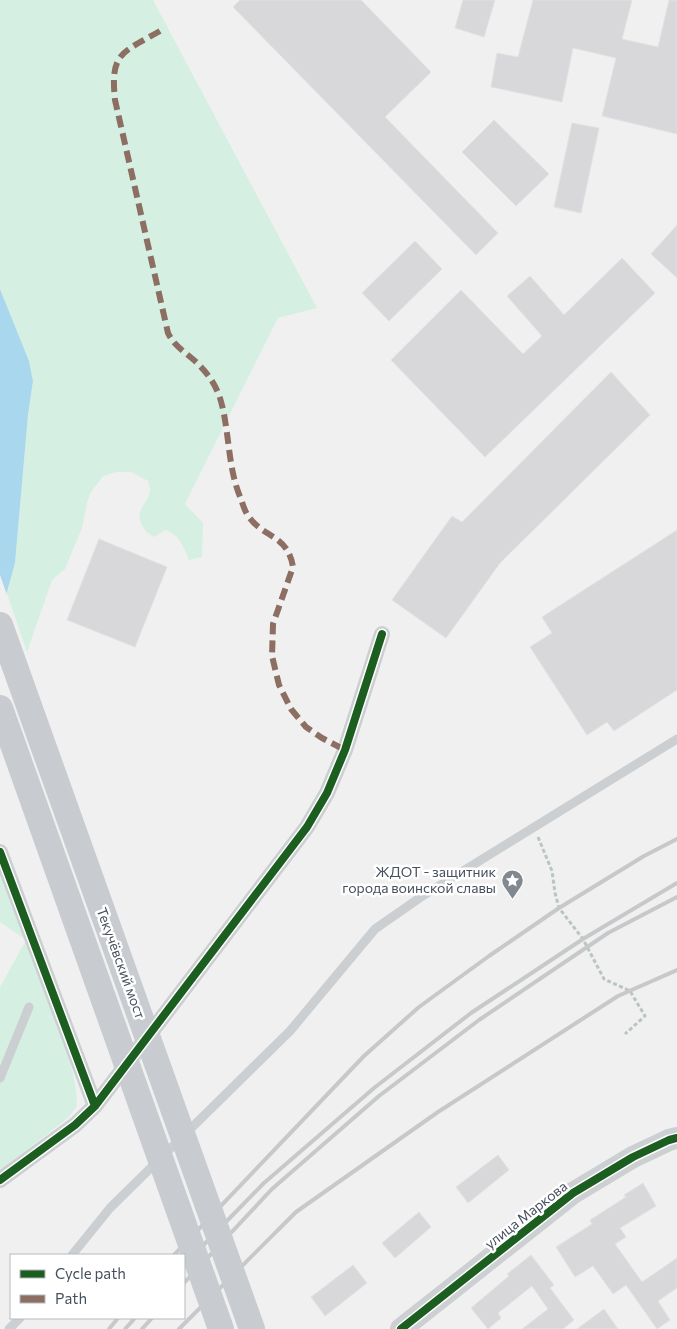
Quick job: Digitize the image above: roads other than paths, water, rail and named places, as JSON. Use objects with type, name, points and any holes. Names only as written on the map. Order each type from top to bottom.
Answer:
[{"type":"main road","name":"Текучёвский мост","points":[[0,624],[252,1329]]},
{"type":"main road","name":"Текучёвский мост","points":[[0,708],[221,1329]]},
{"type":"street","points":[[0,1180],[75,1125],[95,1106],[307,827],[327,793],[345,750],[382,634]]},
{"type":"street","points":[[0,852],[95,1106]]},
{"type":"street","name":"улица Маркова","points":[[401,1329],[573,1193],[633,1157],[677,1138]]},
{"type":"lane","points":[[73,1254],[110,1208],[290,1031],[375,929],[421,897],[677,739]]},
{"type":"lane","points":[[0,1078],[29,1007]]},
{"type":"lane","points":[[9,1329],[19,1319]]},
{"type":"water","points":[[0,289],[29,361],[33,381],[28,415],[15,563],[0,618]]},
{"type":"railway","points":[[175,1254],[364,1056],[419,1007],[559,908],[644,856],[677,839]]},
{"type":"railway","points":[[185,1264],[264,1183],[374,1088],[471,1013],[583,939],[677,883]]},
{"type":"railway","points":[[185,1282],[272,1189],[379,1096],[479,1020],[608,933],[677,897]]},
{"type":"railway","points":[[179,1329],[296,1212],[438,1112],[618,996],[677,970]]},
{"type":"railway","points":[[109,1329],[117,1319]]},
{"type":"railway","points":[[125,1329],[134,1319]]},
{"type":"railway","points":[[142,1329],[151,1319]]},
{"type":"place","name":"ЖДОТ - защитник города воинской славы","points":[[512,899]]}]
